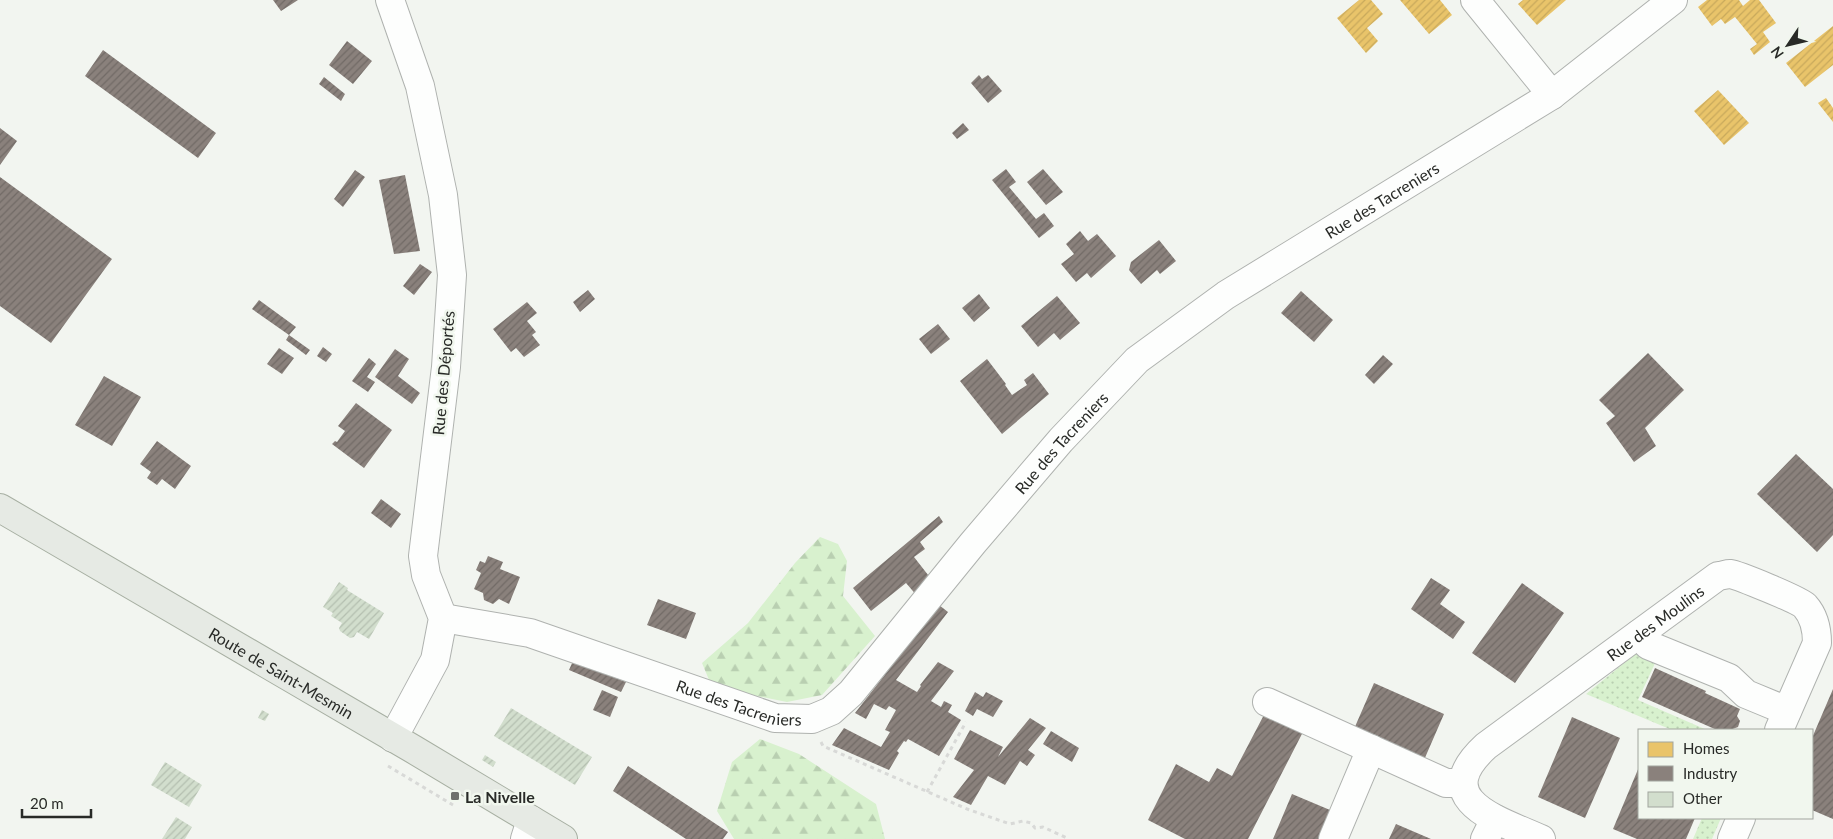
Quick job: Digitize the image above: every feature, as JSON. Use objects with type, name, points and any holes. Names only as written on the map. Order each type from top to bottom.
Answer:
[{"type":"main road","name":"Route de Saint-Mesmin","points":[[0,508],[392,738],[528,830],[563,839]]},
{"type":"street","name":"Rue des Déportés","points":[[390,0],[420,86],[444,195],[452,275],[446,367],[423,556],[426,575],[444,618]]},
{"type":"street","points":[[1475,0],[1552,95]]},
{"type":"street","name":"Rue des Tacreniers","points":[[444,618],[530,633],[775,718],[812,719],[831,711],[852,693],[985,528],[1061,440],[1137,360],[1226,295],[1552,95],[1673,0]]},
{"type":"street","name":"Rue des Moulins","points":[[1462,783],[1465,770],[1472,758],[1486,746],[1718,576],[1731,574],[1792,598],[1805,606],[1813,619],[1817,632],[1817,643],[1783,721]]},
{"type":"street","points":[[392,738],[435,660],[444,618]]},
{"type":"street","points":[[1640,634],[1648,645],[1729,678],[1746,694],[1783,721]]},
{"type":"street","points":[[1267,702],[1446,783],[1462,783],[1465,793],[1490,829],[1541,839]]},
{"type":"street","points":[[1333,839],[1371,748]]},
{"type":"street","points":[[1732,839],[1741,819]]},
{"type":"path","points":[[812,719],[823,746],[967,810],[1010,824],[1023,821],[1032,823],[1035,828],[1043,827],[1069,839]]},
{"type":"path","points":[[927,792],[966,722]]},
{"type":"green space","points":[[820,537],[838,544],[847,561],[843,596],[875,636],[822,695],[787,702],[712,687],[702,663],[748,623],[795,563]]},
{"type":"green space","points":[[1639,651],[1657,659],[1638,700],[1705,729],[1670,729],[1586,694]]},
{"type":"green space","points":[[760,739],[799,754],[876,804],[885,839],[734,839],[717,811],[732,762]]},
{"type":"green space","points":[[1702,819],[1721,819],[1712,839],[1693,839]]},
{"type":"building: Homes","points":[[1359,0],[1371,0],[1383,14],[1367,28],[1378,41],[1366,53],[1337,18]]},
{"type":"building: Homes","points":[[1400,0],[1440,0],[1452,15],[1429,34]]},
{"type":"building: Homes","points":[[1523,0],[1566,0],[1537,25],[1518,4]]},
{"type":"building: Homes","points":[[1707,0],[1739,0],[1743,6],[1750,0],[1759,0],[1776,23],[1763,32],[1770,42],[1754,55],[1750,49],[1757,44],[1735,17],[1725,24],[1721,19],[1712,26],[1698,7]]},
{"type":"building: Homes","points":[[1833,26],[1833,65],[1805,87],[1786,63]]},
{"type":"building: Homes","points":[[1718,90],[1749,123],[1724,145],[1694,111]]},
{"type":"building: Homes","points":[[1826,98],[1833,108],[1833,122],[1818,103]]},
{"type":"building: Industry","points":[[273,0],[298,0],[281,11]]},
{"type":"building: Industry","points":[[347,41],[372,61],[353,84],[329,65]]},
{"type":"building: Industry","points":[[103,50],[216,133],[198,158],[85,76]]},
{"type":"building: Industry","points":[[979,75],[982,79],[988,75],[1002,91],[988,103],[971,83]]},
{"type":"building: Industry","points":[[324,77],[345,94],[341,101],[319,84]]},
{"type":"building: Industry","points":[[963,123],[969,130],[957,139],[952,133]]},
{"type":"building: Industry","points":[[0,128],[17,141],[0,165]]},
{"type":"building: Industry","points":[[1006,169],[1016,182],[1009,187],[1036,219],[1044,213],[1054,226],[1039,238],[992,180]]},
{"type":"building: Industry","points":[[1043,169],[1063,192],[1046,205],[1027,182]]},
{"type":"building: Industry","points":[[355,170],[365,177],[343,207],[334,199]]},
{"type":"building: Industry","points":[[405,175],[420,251],[394,254],[379,180]]},
{"type":"building: Industry","points":[[0,177],[112,259],[51,343],[0,306]]},
{"type":"building: Industry","points":[[1080,231],[1088,241],[1097,234],[1116,256],[1091,278],[1087,273],[1076,282],[1061,264],[1074,254],[1066,244]]},
{"type":"building: Industry","points":[[1159,240],[1176,261],[1160,274],[1157,270],[1141,284],[1129,270],[1131,262]]},
{"type":"building: Industry","points":[[420,264],[432,272],[414,295],[403,286]]},
{"type":"building: Industry","points":[[588,290],[595,299],[580,312],[573,302]]},
{"type":"building: Industry","points":[[1301,291],[1333,320],[1314,342],[1281,313]]},
{"type":"building: Industry","points":[[979,294],[990,308],[974,322],[962,308]]},
{"type":"building: Industry","points":[[1057,296],[1080,323],[1060,340],[1054,333],[1038,347],[1021,326]]},
{"type":"building: Industry","points":[[259,300],[296,327],[289,335],[252,309]]},
{"type":"building: Industry","points":[[527,302],[537,313],[527,321],[536,332],[532,335],[540,345],[524,357],[516,348],[511,352],[493,329]]},
{"type":"building: Industry","points":[[938,324],[950,339],[931,354],[919,339]]},
{"type":"building: Industry","points":[[289,335],[310,350],[306,355],[286,340]]},
{"type":"building: Industry","points":[[323,347],[332,354],[326,362],[317,356]]},
{"type":"building: Industry","points":[[279,348],[294,358],[282,374],[267,364]]},
{"type":"building: Industry","points":[[395,349],[409,359],[398,376],[420,393],[412,404],[375,377]]},
{"type":"building: Industry","points":[[1648,353],[1684,390],[1645,428],[1656,446],[1634,462],[1606,423],[1615,416],[1599,400]]},
{"type":"building: Industry","points":[[1383,355],[1393,364],[1374,384],[1365,375]]},
{"type":"building: Industry","points":[[369,358],[376,364],[367,377],[375,382],[368,392],[352,381]]},
{"type":"building: Industry","points":[[987,359],[1012,395],[1027,385],[1024,380],[1033,373],[1049,394],[1002,434],[960,381]]},
{"type":"building: Industry","points":[[104,376],[141,397],[112,446],[75,425]]},
{"type":"building: Industry","points":[[356,403],[392,430],[364,468],[332,444],[335,441],[337,442],[345,431],[338,426]]},
{"type":"building: Industry","points":[[157,441],[191,466],[175,489],[162,479],[157,485],[147,478],[151,472],[140,464]]},
{"type":"building: Industry","points":[[1796,454],[1833,489],[1833,535],[1817,552],[1757,494]]},
{"type":"building: Industry","points":[[381,499],[401,514],[391,528],[371,513]]},
{"type":"building: Industry","points":[[939,516],[943,522],[920,542],[925,549],[914,557],[932,580],[918,597],[906,583],[871,611],[853,588]]},
{"type":"building: Industry","points":[[488,556],[503,562],[500,569],[520,577],[509,604],[499,599],[493,604],[484,600],[483,593],[474,589],[481,573],[476,570],[480,561],[485,563]]},
{"type":"building: Industry","points":[[1431,578],[1450,590],[1440,604],[1465,622],[1453,639],[1411,609]]},
{"type":"building: Industry","points":[[1522,583],[1564,613],[1515,683],[1472,653]]},
{"type":"building: Industry","points":[[658,599],[696,613],[686,639],[647,625]]},
{"type":"building: Industry","points":[[939,605],[948,612],[896,680],[917,692],[920,685],[938,662],[954,671],[931,701],[941,707],[944,701],[952,705],[948,712],[961,720],[939,756],[908,739],[906,742],[904,741],[897,751],[899,753],[889,770],[832,745],[844,728],[881,747],[890,732],[885,730],[896,710],[889,706],[886,710],[874,704],[866,719],[855,713]]},
{"type":"building: Industry","points":[[573,661],[626,682],[621,692],[569,670]]},
{"type":"building: Industry","points":[[1655,668],[1740,709],[1737,716],[1740,721],[1738,727],[1733,729],[1715,729],[1642,697]]},
{"type":"building: Industry","points":[[1374,683],[1444,714],[1424,760],[1354,729]]},
{"type":"building: Industry","points":[[1833,689],[1833,819],[1813,810],[1813,736]]},
{"type":"building: Industry","points":[[602,690],[618,697],[610,717],[593,710]]},
{"type":"building: Industry","points":[[975,692],[983,697],[986,692],[1003,701],[993,717],[977,709],[973,716],[965,711]]},
{"type":"building: Industry","points":[[1266,711],[1304,730],[1248,839],[1185,839],[1148,820],[1176,764],[1209,782],[1217,768],[1232,776]]},
{"type":"building: Industry","points":[[1572,717],[1620,738],[1585,818],[1538,797]]},
{"type":"building: Industry","points":[[1030,718],[1046,728],[1028,750],[1035,755],[1027,766],[1020,761],[1005,785],[988,776],[971,805],[953,797],[974,770],[954,759],[970,730],[1003,747],[998,757]]},
{"type":"building: Industry","points":[[1051,731],[1079,748],[1072,762],[1043,744]]},
{"type":"building: Industry","points":[[628,766],[728,832],[723,839],[686,839],[613,791]]},
{"type":"building: Industry","points":[[1638,769],[1638,819],[1695,819],[1686,839],[1637,839],[1613,829]]},
{"type":"building: Industry","points":[[1292,794],[1330,810],[1318,839],[1273,839]]},
{"type":"building: Industry","points":[[1396,824],[1431,839],[1389,839]]},
{"type":"building: Other","points":[[339,582],[348,588],[347,590],[384,613],[369,639],[357,632],[354,637],[350,638],[340,631],[339,628],[342,623],[331,616],[333,613],[323,607]]},
{"type":"building: Other","points":[[511,708],[592,757],[575,785],[494,736]]},
{"type":"building: Other","points":[[262,710],[269,714],[265,721],[258,718]]},
{"type":"building: Other","points":[[485,755],[496,762],[493,767],[482,760]]},
{"type":"building: Other","points":[[165,762],[202,785],[189,807],[151,785]]},
{"type":"building: Other","points":[[176,817],[192,827],[185,839],[162,839]]},
{"type":"place","name":"La Nivelle","points":[[455,796]]}]
